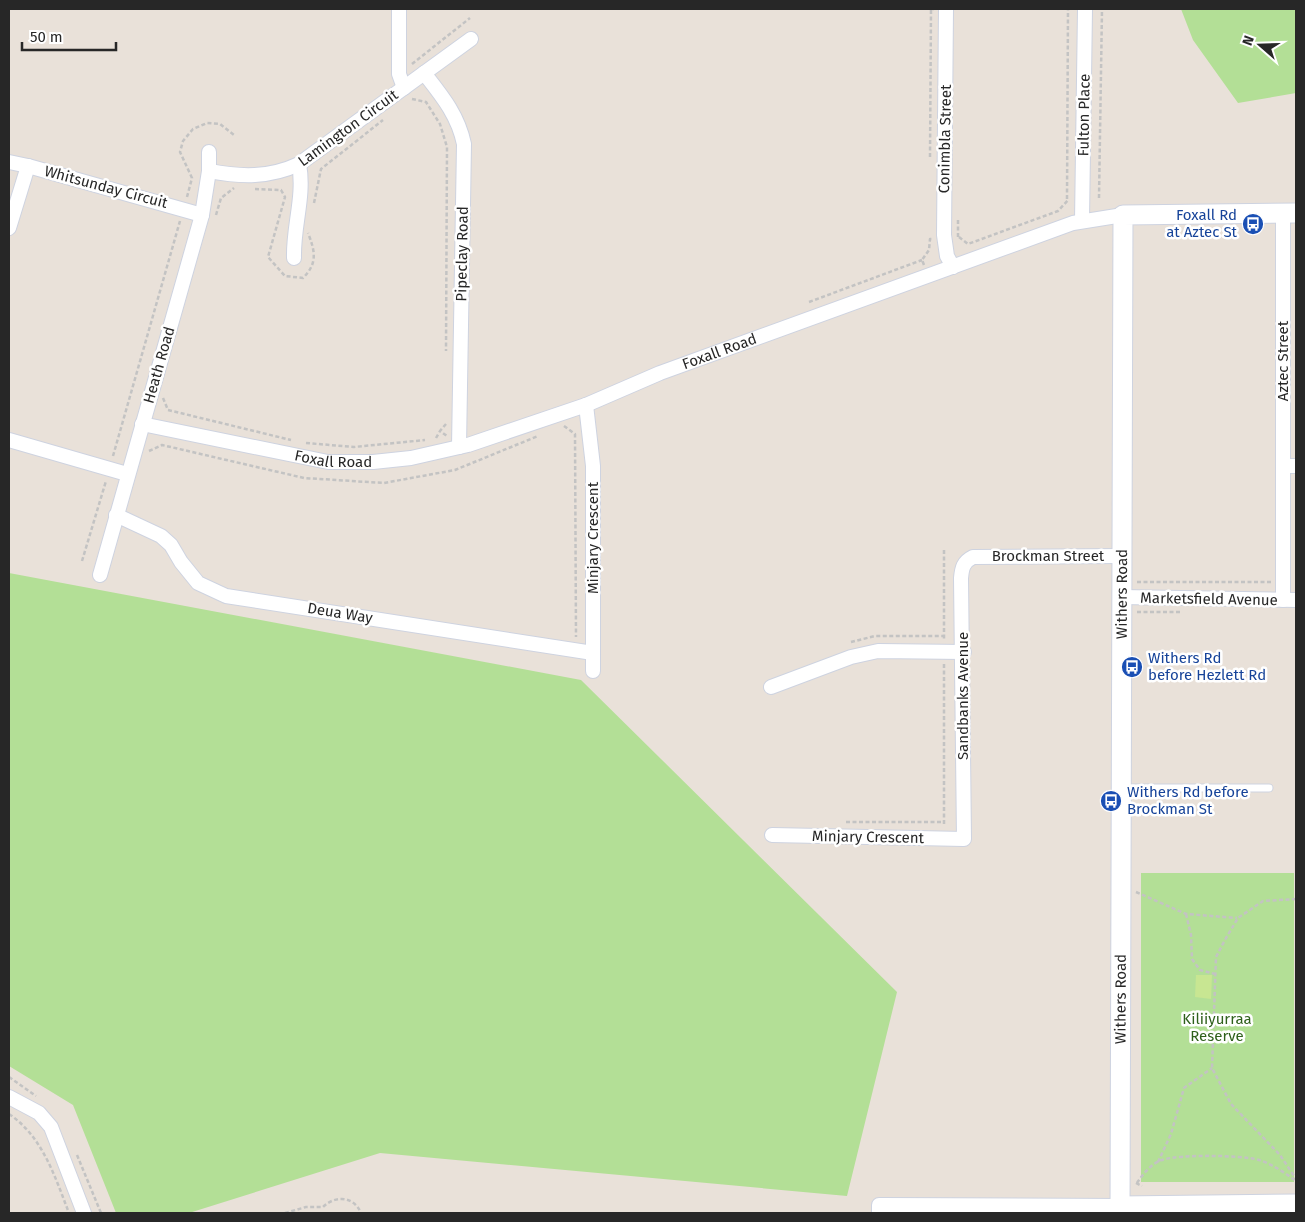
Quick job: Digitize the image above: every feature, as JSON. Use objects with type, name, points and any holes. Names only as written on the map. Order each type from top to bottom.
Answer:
[{"type":"street","points":[[399,9],[399,74],[408,93]]},
{"type":"street","name":"Conimbla Street","points":[[946,9],[944,238],[947,256],[953,267]]},
{"type":"street","name":"Fulton Place","points":[[1082,221],[1085,9]]},
{"type":"street","name":"Lamington Circuit","points":[[209,171],[250,176],[285,170],[299,164],[408,93],[424,73],[471,39]]},
{"type":"street","name":"Pipeclay Road","points":[[424,73],[450,107],[460,126],[464,144],[459,447]]},
{"type":"street","name":"Heath Road","points":[[100,575],[142,424],[209,216],[209,152]]},
{"type":"street","name":"Whitsunday Circuit","points":[[9,162],[209,216]]},
{"type":"street","points":[[294,258],[294,242],[302,191],[299,164]]},
{"type":"street","points":[[9,228],[28,166]]},
{"type":"street","name":"Foxall Road","points":[[142,424],[328,462],[373,462],[411,458],[459,447],[586,405],[660,373],[1082,221],[1123,215],[1289,213]]},
{"type":"street","name":"Aztec Street","points":[[1289,213],[1290,466],[1283,582],[1290,600]]},
{"type":"street","name":"Withers Road","points":[[1120,1210],[1123,215]]},
{"type":"street","name":"Minjary Crescent","points":[[586,405],[593,466],[593,671]]},
{"type":"street","points":[[9,440],[128,474]]},
{"type":"street","name":"Deua Way","points":[[116,515],[160,536],[171,545],[185,568],[198,583],[226,596],[593,653]]},
{"type":"street","name":"Brockman Street","points":[[973,557],[1122,556]]},
{"type":"street","name":"Sandbanks Avenue","points":[[964,839],[962,568],[966,561],[973,557]]},
{"type":"street","name":"Marketsfield Avenue","points":[[1121,597],[1290,600]]},
{"type":"street","points":[[771,687],[851,656],[878,651],[944,658],[964,652]]},
{"type":"street","name":"Minjary Crescent","points":[[772,836],[964,839]]},
{"type":"street","points":[[9,1097],[39,1113],[51,1127],[84,1213]]},
{"type":"street","points":[[880,1209],[1120,1210],[1296,1204]]},
{"type":"lane","points":[[1121,788],[1269,788]]},
{"type":"path","points":[[809,302],[922,260],[929,250],[930,239],[958,237],[968,244],[1058,211],[1067,199],[1068,9]]},
{"type":"path","points":[[1099,198],[1102,9]]},
{"type":"path","points":[[399,74],[470,18]]},
{"type":"path","points":[[408,93],[426,102],[440,124],[447,147],[446,355]]},
{"type":"path","points":[[313,205],[320,169],[388,116]]},
{"type":"path","points":[[82,561],[192,178],[180,152],[183,141],[193,128],[206,123],[220,124],[234,135]]},
{"type":"path","points":[[209,216],[221,198],[234,188],[243,189]]},
{"type":"path","points":[[252,189],[281,190],[285,197],[268,257],[285,276],[303,278],[310,270],[315,257],[308,231]]},
{"type":"path","points":[[1067,199],[1082,198]]},
{"type":"path","points":[[922,260],[927,276]]},
{"type":"path","points":[[166,390],[163,399],[168,410],[295,441]]},
{"type":"path","points":[[304,443],[354,447],[409,443],[437,438],[440,431],[446,425],[446,415]]},
{"type":"path","points":[[555,430],[564,426],[575,434],[576,638],[571,650]]},
{"type":"path","points":[[440,431],[459,447]]},
{"type":"path","points":[[146,460],[149,451],[162,445],[304,478],[384,483],[455,470],[546,433]]},
{"type":"path","points":[[944,550],[944,839]]},
{"type":"path","points":[[1137,582],[1283,582]]},
{"type":"path","points":[[935,665],[944,658]]},
{"type":"path","points":[[840,822],[944,822]]},
{"type":"path","points":[[1136,892],[1186,914],[1238,918]]},
{"type":"path","points":[[1296,899],[1263,901],[1238,918],[1216,957],[1212,1068],[1231,1104],[1280,1155],[1296,1180]]},
{"type":"path","points":[[1186,914],[1191,935],[1192,960],[1200,970],[1215,974]]},
{"type":"path","points":[[1157,1162],[1171,1134],[1184,1088],[1212,1068]]},
{"type":"path","points":[[9,1114],[35,1138],[47,1158],[69,1213]]},
{"type":"path","points":[[1136,1183],[1144,1172],[1157,1162],[1184,1158],[1243,1157],[1260,1160],[1296,1180]]},
{"type":"path","points":[[1135,1176],[1136,1183]]},
{"type":"path","points":[[1136,1183],[1142,1186]]},
{"type":"path","points":[[285,1213],[306,1207],[323,1207],[329,1201],[338,1198],[348,1200],[358,1207],[361,1213]]},
{"type":"green space","points":[[1181,9],[1296,9],[1296,93],[1238,103],[1193,40]]},
{"type":"green space","points":[[9,573],[581,680],[897,992],[847,1196],[380,1153],[189,1213],[116,1213],[73,1105],[9,1066]]},
{"type":"green space","name":"Kiliiyurraa Reserve","points":[[1141,873],[1294,873],[1294,1182],[1141,1182]]},
{"type":"green space","points":[[1196,975],[1212,975],[1211,999],[1195,997]]},
{"type":"place","name":"Foxall Rd at Aztec St","points":[[1253,224]]},
{"type":"place","name":"Withers Rd before Hezlett Rd","points":[[1132,667]]},
{"type":"place","name":"Withers Rd before Brockman St","points":[[1111,801]]}]
